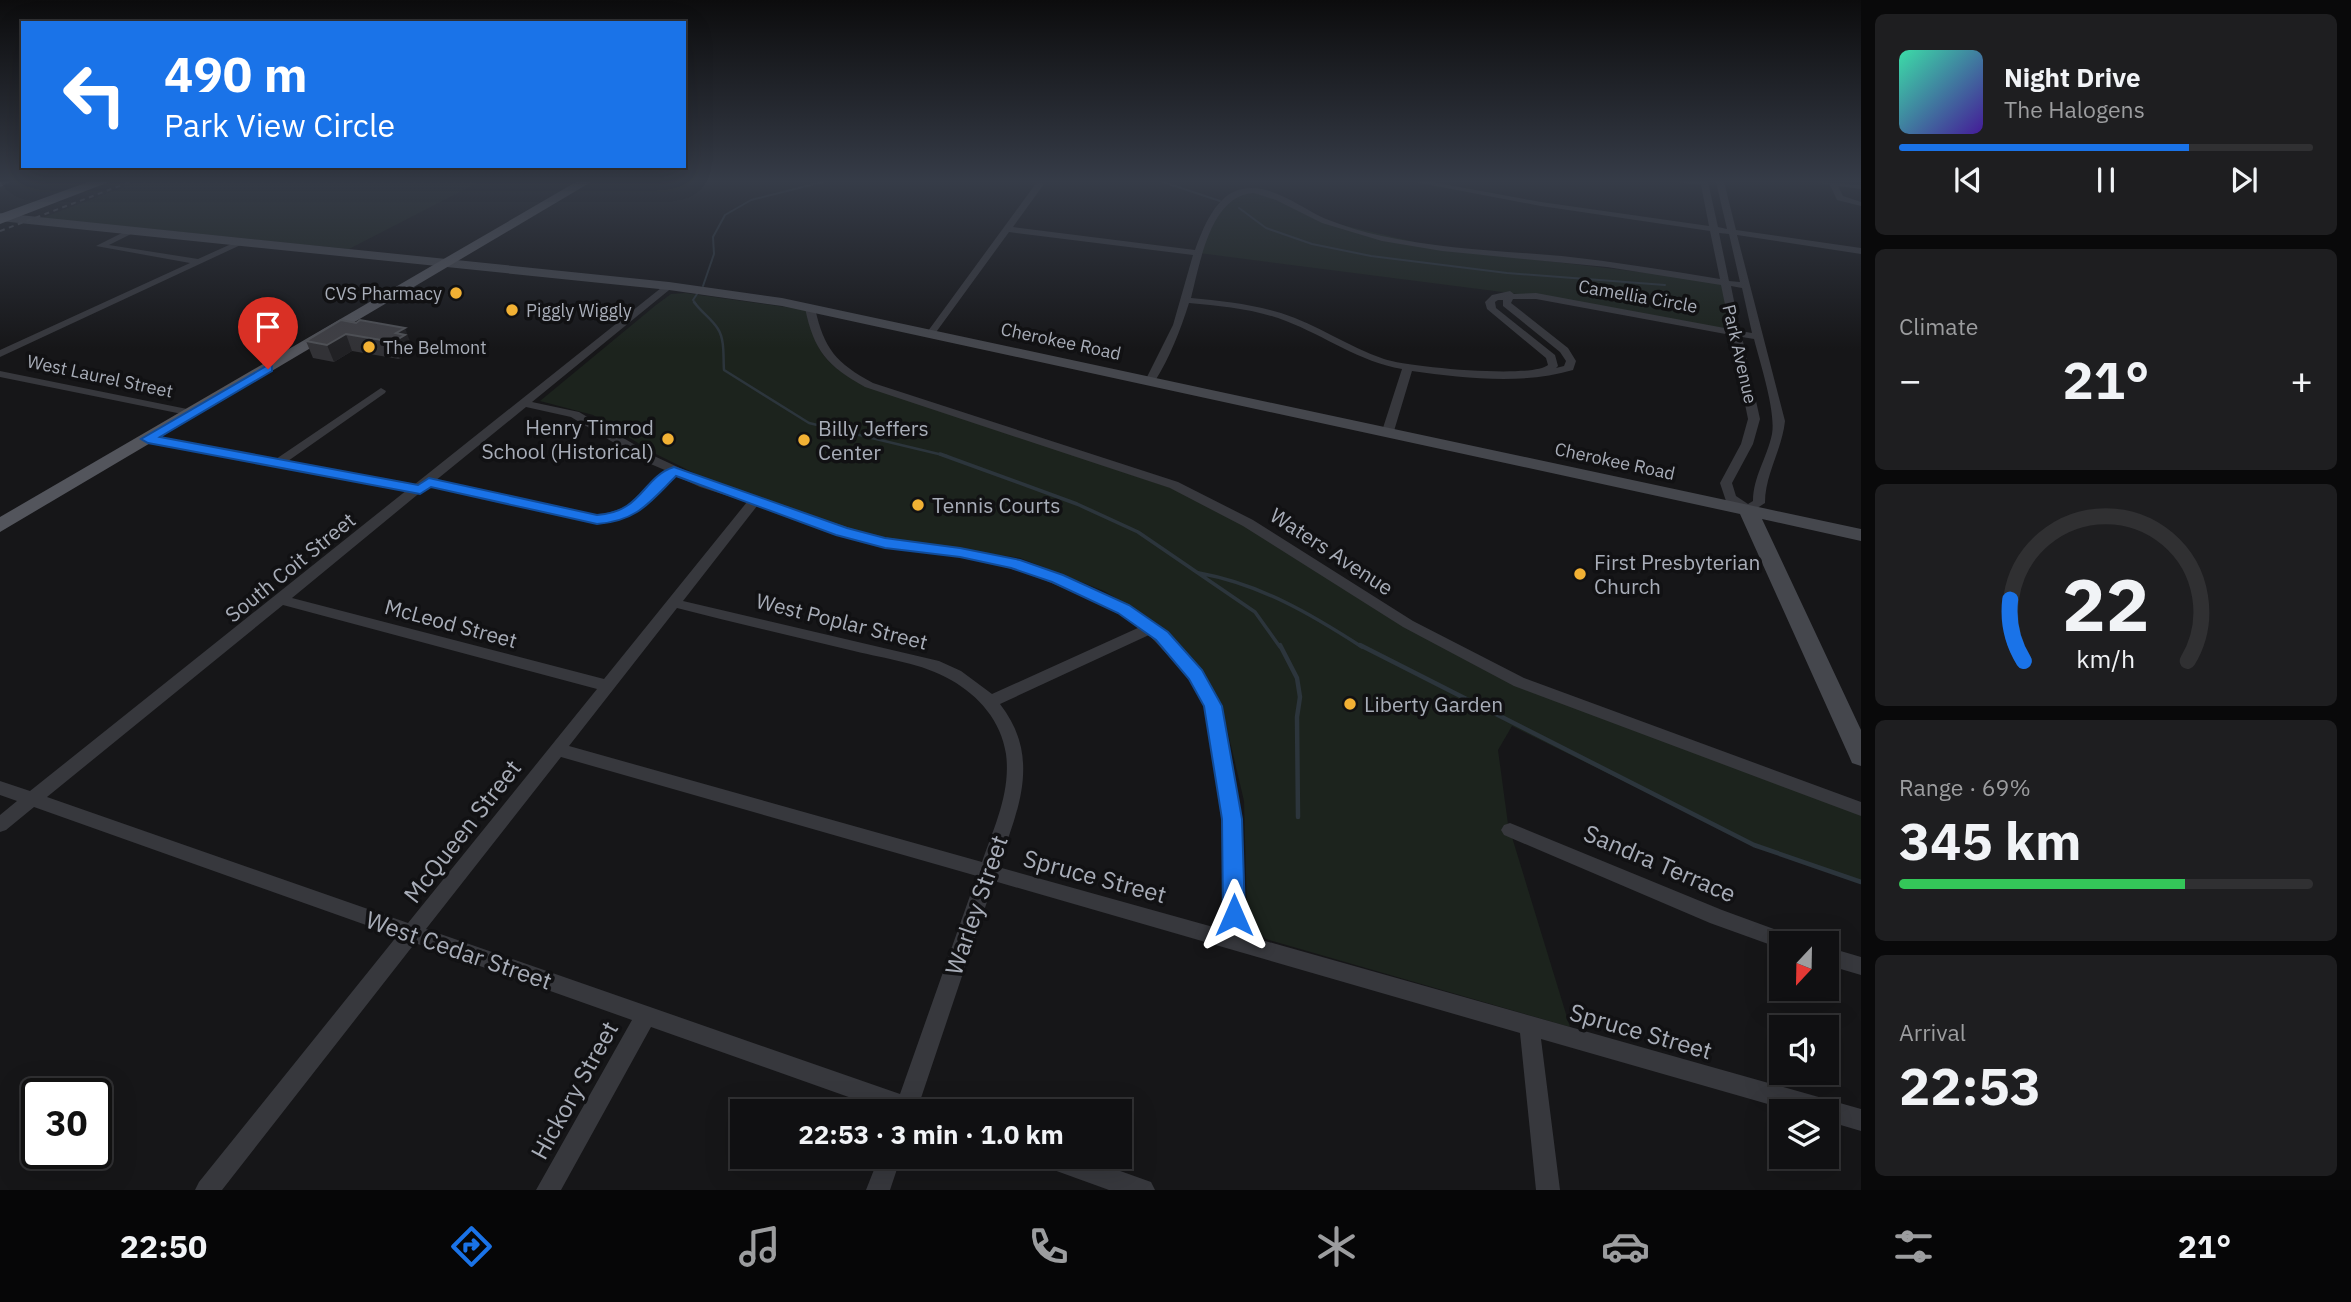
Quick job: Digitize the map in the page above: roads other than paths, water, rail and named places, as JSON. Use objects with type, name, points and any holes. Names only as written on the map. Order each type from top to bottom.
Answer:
[{"type":"main road","points":[[0,526],[491,238]]},
{"type":"street","points":[[117,238],[100,246],[199,262]]},
{"type":"street","name":"Cherokee Road","points":[[202,238],[669,286],[810,308],[1151,379],[1861,535]]},
{"type":"street","points":[[931,333],[1001,238]]},
{"type":"street","points":[[1075,238],[1199,253]]},
{"type":"street","points":[[1151,379],[1180,318],[1206,238]]},
{"type":"street","points":[[1387,238],[1426,246],[1607,264],[1745,286]]},
{"type":"street","name":"Park Avenue","points":[[1714,238],[1754,419],[1750,444],[1737,461],[1726,483],[1730,498],[1748,510],[1861,757]]},
{"type":"street","name":"Park Avenue","points":[[1735,238],[1779,421],[1779,438],[1761,476],[1759,503],[1748,510]]},
{"type":"street","points":[[1784,238],[1861,249]]},
{"type":"street","points":[[0,354],[243,242]]},
{"type":"street","name":"South Coit Street","points":[[0,825],[425,486],[669,286]]},
{"type":"street","points":[[1185,296],[1273,314],[1309,327],[1371,357],[1408,367],[1545,373],[1564,371],[1572,365],[1564,350],[1510,309],[1506,301],[1510,294]]},
{"type":"street","points":[[1510,294],[1495,297],[1490,305],[1497,314],[1547,352],[1553,366],[1545,373]]},
{"type":"street","name":"Camellia Circle","points":[[1510,294],[1551,298],[1759,337]]},
{"type":"street","name":"Waters Avenue","points":[[810,308],[820,348],[843,371],[869,385],[1174,485],[1248,523],[1408,624],[1519,682],[1861,809]]},
{"type":"street","points":[[1388,431],[1408,367]]},
{"type":"street","name":"West Laurel Street","points":[[0,374],[192,413]]},
{"type":"street","points":[[280,461],[381,391]]},
{"type":"street","points":[[523,403],[575,414],[674,471],[754,502],[869,539],[984,557],[1035,570],[1110,602],[1152,628],[1195,675],[1216,715],[1234,839],[1234,940]]},
{"type":"street","points":[[148,439],[425,486],[590,519],[611,519],[633,511],[674,471]]},
{"type":"street","name":"McQueen Street","points":[[207,1190],[754,502]]},
{"type":"street","name":"McLeod Street","points":[[283,600],[608,686]]},
{"type":"street","name":"West Poplar Street","points":[[674,603],[922,661],[961,678],[989,702]]},
{"type":"street","points":[[989,702],[1152,628]]},
{"type":"street","name":"Warley Street","points":[[914,1099],[1013,798],[1017,767],[1011,734],[989,702]]},
{"type":"street","name":"Spruce Street","points":[[557,750],[1861,1120]]},
{"type":"street","name":"West Cedar Street","points":[[0,788],[879,1099]]},
{"type":"street","name":"Sandra Terrace","points":[[1510,830],[1717,917],[1769,936]]},
{"type":"street","points":[[1839,960],[1861,967]]},
{"type":"street","name":"Hickory Street","points":[[548,1190],[646,1016]]},
{"type":"street","points":[[1529,1024],[1548,1190]]},
{"type":"street","points":[[878,1190],[886,1169]]},
{"type":"street","points":[[1083,1169],[1143,1190]]},
{"type":"waterway","points":[[703,286],[714,254],[713,238]]},
{"type":"waterway","points":[[1293,238],[1371,256],[1507,273],[1665,285]]},
{"type":"waterway","points":[[696,304],[693,300],[697,294]]},
{"type":"waterway","points":[[694,302],[720,333],[724,370],[809,423],[943,455]]},
{"type":"waterway","points":[[943,455],[947,456]]},
{"type":"waterway","points":[[943,455],[1077,504],[1138,532],[1255,612],[1280,647]]},
{"type":"waterway","points":[[1199,573],[1243,585],[1284,602],[1362,647]]},
{"type":"waterway","points":[[1280,645],[1297,678],[1300,697],[1297,717],[1298,817]]},
{"type":"waterway","points":[[1360,645],[1754,845],[1861,882]]},
{"type":"place","name":"CVS Pharmacy","points":[[456,293]]},
{"type":"place","name":"Piggly Wiggly","points":[[512,310]]},
{"type":"place","name":"The Belmont","points":[[369,347]]},
{"type":"place","name":"Henry Timrod School (Historical)","points":[[668,439]]},
{"type":"place","name":"Billy Jeffers Center","points":[[804,440]]},
{"type":"place","name":"Tennis Courts","points":[[918,505]]},
{"type":"place","name":"First Presbyterian Church","points":[[1580,574]]},
{"type":"place","name":"Liberty Garden","points":[[1350,704]]}]
